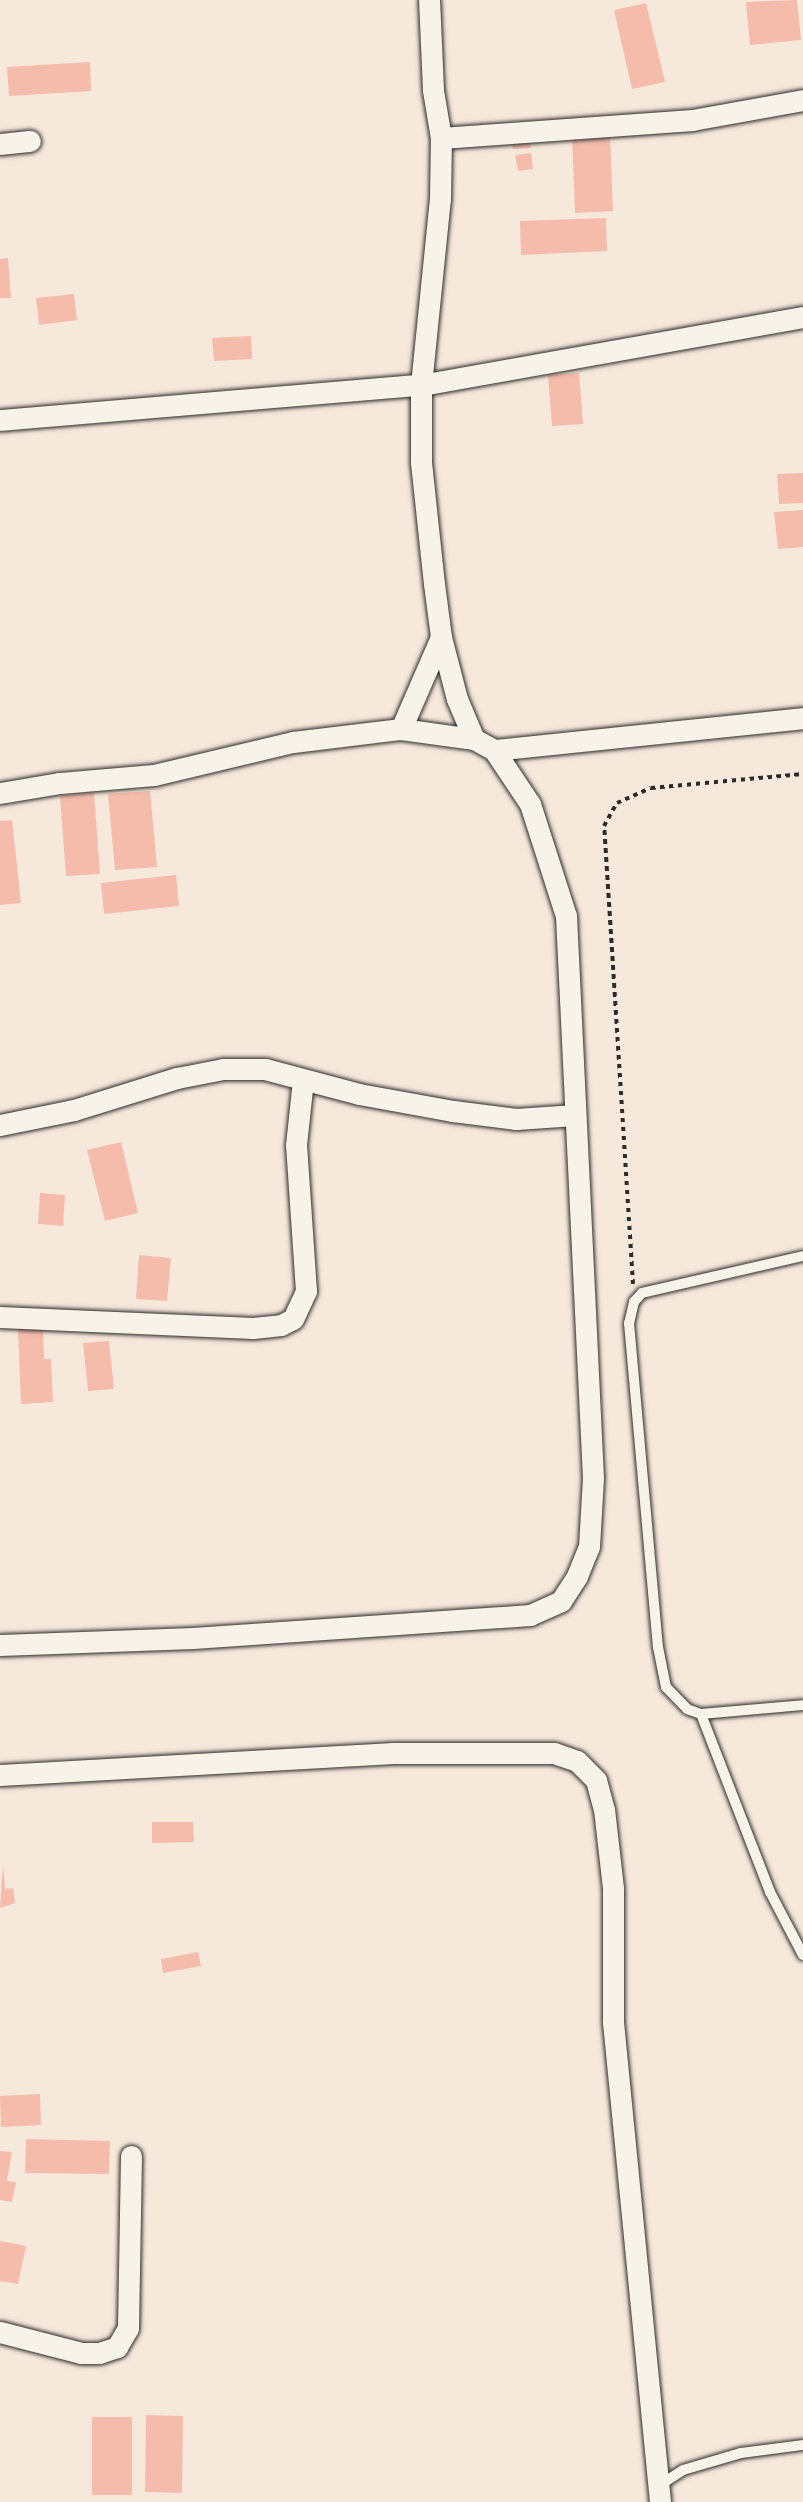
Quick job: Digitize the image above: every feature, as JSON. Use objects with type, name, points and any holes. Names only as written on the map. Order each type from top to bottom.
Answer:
[{"type":"street","points":[[429,0],[433,90],[441,138],[440,199],[421,385],[421,462],[441,637],[457,699],[474,739]]},
{"type":"street","points":[[441,138],[692,120],[803,100]]},
{"type":"street","points":[[0,144],[30,141]]},
{"type":"street","points":[[0,420],[421,385],[803,317]]},
{"type":"street","points":[[401,729],[441,637]]},
{"type":"street","points":[[494,750],[803,718]]},
{"type":"street","points":[[0,793],[60,783],[154,775],[293,742],[401,729],[474,739],[494,750],[530,804],[566,916],[591,1525],[589,1547],[577,1576],[561,1602],[530,1615],[448,1623],[0,1645]]},
{"type":"street","points":[[0,1125],[53,1115],[177,1078],[224,1068],[265,1069],[303,1080],[453,1111],[516,1119],[575,1115]]},
{"type":"street","points":[[0,1317],[253,1328],[281,1325],[293,1319],[306,1291],[297,1144],[303,1080]]},
{"type":"street","points":[[0,1775],[393,1754],[554,1754],[577,1761],[596,1780],[604,1809],[613,1888],[613,2022],[660,2493]]},
{"type":"street","points":[[0,2332],[81,2353],[99,2353],[117,2347],[128,2328],[132,2156]]},
{"type":"lane","points":[[803,1256],[642,1293],[634,1302],[629,1323],[658,1647],[666,1687],[687,1709],[701,1714],[803,1706]]},
{"type":"lane","points":[[701,1714],[770,1892],[803,1955]]},
{"type":"lane","points":[[660,2493],[683,2470],[741,2453],[803,2445]]},
{"type":"path","points":[[634,1302],[604,826],[617,803],[651,788],[803,774]]},
{"type":"building","points":[[797,0],[801,40],[750,45],[746,2]]},
{"type":"building","points":[[646,3],[665,82],[632,89],[614,10]]},
{"type":"building","points":[[90,62],[91,91],[9,96],[7,67]]},
{"type":"building","points":[[610,134],[613,211],[575,213],[572,136]]},
{"type":"building","points":[[530,136],[531,148],[513,149],[512,138]]},
{"type":"building","points":[[531,153],[533,169],[518,171],[515,155]]},
{"type":"building","points":[[606,218],[607,251],[521,255],[520,221]]},
{"type":"building","points":[[8,258],[11,298],[0,298],[0,259]]},
{"type":"building","points":[[74,294],[77,320],[39,325],[36,298]]},
{"type":"building","points":[[251,336],[252,359],[214,361],[212,338]]},
{"type":"building","points":[[579,373],[583,424],[552,426],[548,375]]},
{"type":"building","points":[[803,473],[803,503],[779,504],[777,474]]},
{"type":"building","points":[[803,510],[803,547],[778,549],[774,512]]},
{"type":"building","points":[[150,791],[157,867],[115,870],[108,794]]},
{"type":"building","points":[[94,793],[100,874],[66,876],[60,796]]},
{"type":"building","points":[[12,820],[21,903],[0,905],[0,821]]},
{"type":"building","points":[[176,875],[179,906],[104,914],[101,883]]},
{"type":"building","points":[[121,1142],[138,1213],[105,1221],[87,1150]]},
{"type":"building","points":[[40,1193],[65,1195],[63,1226],[38,1224]]},
{"type":"building","points":[[139,1255],[171,1258],[167,1301],[136,1299]]},
{"type":"building","points":[[43,1328],[44,1359],[51,1359],[53,1402],[21,1404],[18,1329]]},
{"type":"building","points":[[109,1341],[114,1389],[88,1391],[83,1343]]},
{"type":"building","points":[[152,1822],[193,1822],[194,1842],[152,1843]]},
{"type":"building","points":[[3,1864],[5,1889],[13,1888],[15,1903],[0,1908]]},
{"type":"building","points":[[198,1952],[201,1966],[163,1973],[161,1959]]},
{"type":"building","points":[[40,2094],[41,2125],[1,2127],[0,2096]]},
{"type":"building","points":[[26,2139],[110,2141],[109,2174],[25,2173]]},
{"type":"building","points":[[0,2151],[12,2152],[7,2181],[16,2182],[12,2202],[0,2200]]},
{"type":"building","points":[[0,2241],[26,2246],[18,2284],[0,2281]]},
{"type":"building","points":[[146,2415],[183,2416],[182,2493],[145,2492]]},
{"type":"building","points":[[92,2417],[132,2417],[132,2495],[92,2495]]}]
